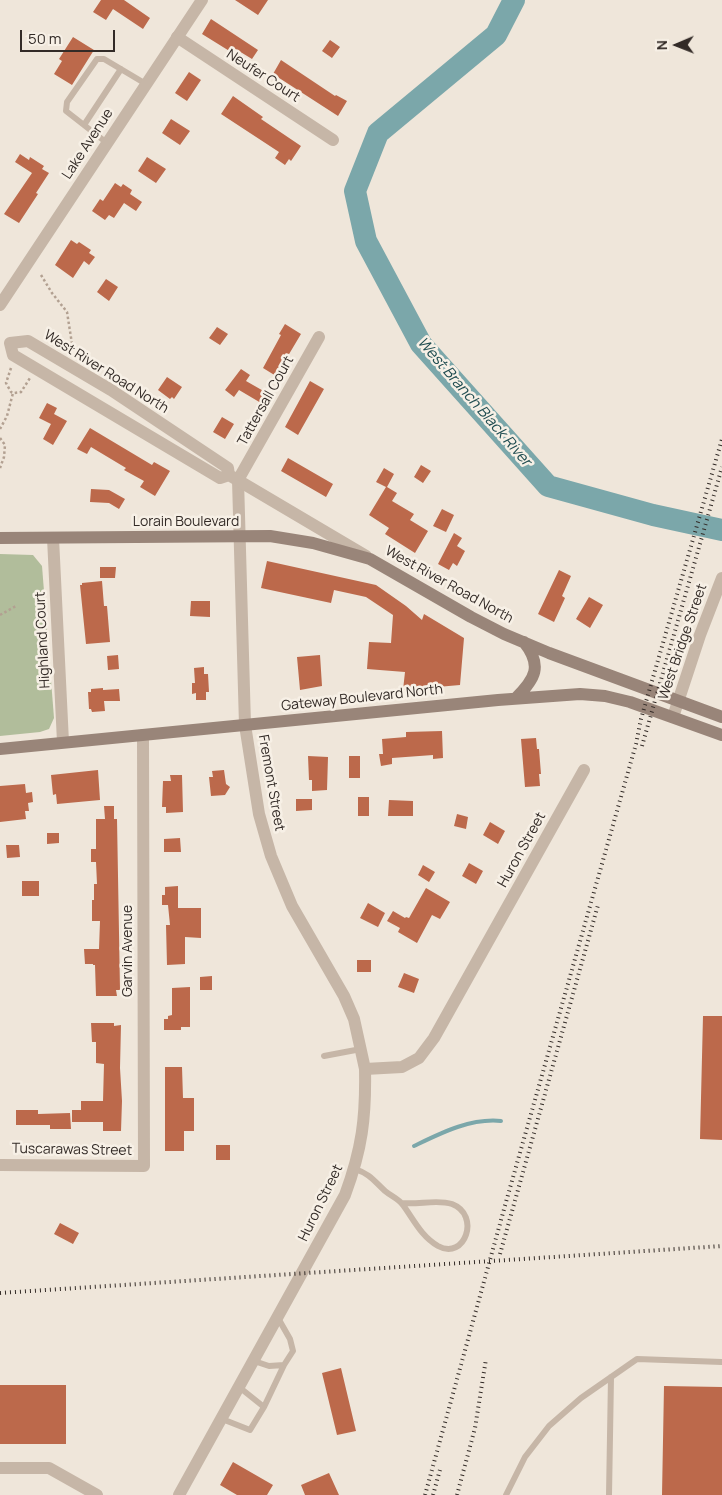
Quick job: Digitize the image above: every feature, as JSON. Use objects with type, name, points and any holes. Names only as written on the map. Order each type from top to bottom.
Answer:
[{"type":"main road","name":"Lorain Boulevard","points":[[0,538],[270,536],[297,540],[370,559]]},
{"type":"main road","name":"West River Road North","points":[[370,559],[471,617],[524,642],[722,717]]},
{"type":"main road","points":[[516,698],[530,684],[535,674],[534,656],[524,642]]},
{"type":"main road","name":"Gateway Boulevard North","points":[[0,749],[516,698],[580,694],[605,696],[630,702],[722,735]]},
{"type":"street","name":"Lake Avenue","points":[[0,305],[201,0]]},
{"type":"street","name":"Neufer Court","points":[[177,37],[333,140]]},
{"type":"street","name":"Tattersall Court","points":[[234,478],[319,337]]},
{"type":"street","name":"West River Road North","points":[[5,340],[14,355],[220,478],[234,478]]},
{"type":"street","name":"West River Road North","points":[[5,340],[28,341],[111,390],[228,468],[234,478],[370,559]]},
{"type":"street","name":"Fremont Street","points":[[234,478],[241,536],[245,724],[259,814],[271,856],[292,906],[344,996],[354,1019],[365,1069]]},
{"type":"street","name":"Highland Court","points":[[53,538],[63,742]]},
{"type":"street","name":"West Bridge Street","points":[[673,717],[721,585]]},
{"type":"street","name":"Garvin Avenue","points":[[142,735],[144,1166]]},
{"type":"street","name":"Huron Street","points":[[179,1495],[345,1195],[355,1169],[361,1145],[366,1106],[365,1069],[402,1066],[419,1058],[434,1038],[584,770]]},
{"type":"street","name":"Tuscarawas Street","points":[[0,1165],[144,1166]]},
{"type":"street","points":[[0,1468],[49,1468],[97,1495]]},
{"type":"lane","points":[[107,143],[66,112],[67,102],[97,59],[104,59],[146,84]]},
{"type":"lane","points":[[84,125],[121,69]]},
{"type":"lane","points":[[324,1056],[361,1049]]},
{"type":"lane","points":[[355,1169],[367,1173],[384,1190],[402,1203],[425,1237],[440,1247],[450,1248],[460,1245],[466,1239],[468,1229],[467,1217],[452,1204],[402,1203]]},
{"type":"lane","points":[[222,1418],[250,1430],[264,1407],[284,1365],[293,1351],[290,1339],[278,1318]]},
{"type":"lane","points":[[506,1495],[525,1457],[549,1426],[581,1398],[637,1359],[722,1362]]},
{"type":"lane","points":[[254,1361],[269,1366],[284,1365]]},
{"type":"lane","points":[[609,1495],[611,1377]]},
{"type":"lane","points":[[240,1387],[264,1407]]},
{"type":"path","points":[[41,275],[67,312],[72,344]]},
{"type":"path","points":[[11,367],[6,383],[8,390],[13,393],[24,390],[26,382],[31,378]]},
{"type":"path","points":[[0,429],[7,416],[13,393]]},
{"type":"path","points":[[0,438],[5,445],[4,457],[0,468]]},
{"type":"path","points":[[0,615],[16,606]]},
{"type":"green space","points":[[0,554],[33,555],[42,566],[54,718],[49,729],[40,732],[0,736]]},
{"type":"building","points":[[101,0],[124,0],[150,18],[143,29],[113,9],[106,20],[93,12]]},
{"type":"building","points":[[235,0],[268,0],[258,15]]},
{"type":"building","points":[[211,19],[258,50],[252,59],[234,48],[231,52],[202,34]]},
{"type":"building","points":[[73,37],[94,50],[72,85],[54,74],[62,61],[59,59]]},
{"type":"building","points":[[330,40],[340,47],[332,58],[322,51]]},
{"type":"building","points":[[281,60],[335,96],[347,101],[338,116],[273,74]]},
{"type":"building","points":[[189,72],[201,80],[187,101],[175,93]]},
{"type":"building","points":[[233,96],[263,117],[261,119],[301,146],[291,161],[289,159],[285,165],[275,158],[279,152],[221,114]]},
{"type":"building","points":[[171,119],[190,131],[180,145],[162,133]]},
{"type":"building","points":[[20,154],[29,160],[30,157],[44,166],[42,169],[49,173],[19,223],[4,214],[32,173],[15,162]]},
{"type":"building","points":[[147,157],[166,169],[156,183],[138,171]]},
{"type":"building","points":[[115,183],[121,187],[123,184],[132,190],[130,194],[142,202],[136,211],[124,203],[114,218],[109,215],[105,220],[92,211],[100,199],[103,201]]},
{"type":"building","points":[[71,240],[77,244],[79,242],[91,250],[89,253],[95,257],[89,265],[84,261],[73,278],[55,265]]},
{"type":"building","points":[[106,279],[118,287],[109,301],[97,292]]},
{"type":"building","points":[[285,324],[301,334],[276,376],[263,368]]},
{"type":"building","points":[[217,327],[228,334],[220,345],[209,338]]},
{"type":"building","points":[[241,369],[250,375],[246,381],[267,393],[261,403],[239,390],[234,397],[225,390]]},
{"type":"building","points":[[167,377],[182,387],[174,399],[172,397],[170,399],[158,390]]},
{"type":"building","points":[[310,381],[324,389],[298,435],[285,427]]},
{"type":"building","points":[[47,403],[57,408],[54,414],[67,421],[53,445],[43,439],[51,424],[39,418]]},
{"type":"building","points":[[222,417],[234,424],[225,439],[213,432]]},
{"type":"building","points":[[90,428],[152,465],[154,462],[170,471],[155,496],[140,487],[144,481],[124,470],[126,468],[91,447],[87,454],[77,449]]},
{"type":"building","points":[[288,458],[333,484],[326,497],[281,471]]},
{"type":"building","points":[[421,465],[431,471],[423,483],[414,477]]},
{"type":"building","points":[[384,468],[394,474],[387,487],[397,493],[392,501],[414,514],[410,520],[428,531],[415,553],[385,534],[389,528],[369,515],[386,487],[376,482]]},
{"type":"building","points":[[91,489],[109,490],[125,499],[119,509],[109,503],[90,502]]},
{"type":"building","points":[[442,509],[454,515],[446,532],[433,526]]},
{"type":"building","points":[[454,533],[462,538],[457,546],[465,551],[457,566],[453,563],[449,570],[438,564]]},
{"type":"building","points":[[267,561],[376,585],[422,620],[424,614],[464,638],[460,685],[403,690],[405,672],[367,669],[369,642],[391,643],[393,615],[366,597],[334,590],[331,603],[261,588]]},
{"type":"building","points":[[100,567],[116,567],[115,578],[100,578]]},
{"type":"building","points":[[559,570],[571,576],[562,596],[565,598],[554,622],[538,614]]},
{"type":"building","points":[[102,581],[104,606],[107,606],[110,642],[86,644],[80,585],[82,583]]},
{"type":"building","points":[[589,597],[603,605],[590,628],[576,619]]},
{"type":"building","points":[[191,601],[210,601],[210,617],[190,616]]},
{"type":"building","points":[[118,655],[119,669],[108,670],[107,656]]},
{"type":"building","points":[[320,655],[322,686],[300,690],[297,657]]},
{"type":"building","points":[[204,667],[204,674],[208,674],[209,692],[206,692],[206,700],[196,700],[196,693],[192,694],[192,683],[195,683],[194,668]]},
{"type":"building","points":[[103,688],[103,690],[119,689],[120,701],[104,701],[105,711],[92,712],[89,709],[88,692],[91,692],[91,689]]},
{"type":"building","points":[[442,731],[443,758],[433,759],[433,755],[392,758],[392,764],[381,766],[379,754],[383,754],[382,739],[406,737],[406,732]]},
{"type":"building","points":[[536,738],[537,749],[539,749],[540,786],[525,787],[521,739]]},
{"type":"building","points":[[308,756],[328,757],[327,790],[312,791],[312,780],[309,780]]},
{"type":"building","points":[[349,756],[360,756],[360,778],[349,778]]},
{"type":"building","points":[[98,770],[100,800],[57,804],[56,794],[53,795],[51,775]]},
{"type":"building","points":[[224,770],[226,784],[230,787],[225,795],[211,796],[209,777],[213,777],[212,771]]},
{"type":"building","points":[[170,775],[182,775],[183,812],[166,813],[166,807],[162,807],[163,781],[171,781]]},
{"type":"building","points":[[25,784],[26,793],[32,792],[33,802],[28,803],[29,811],[25,811],[26,819],[0,822],[0,786]]},
{"type":"building","points":[[358,797],[369,797],[369,816],[358,816]]},
{"type":"building","points":[[296,799],[312,799],[312,810],[296,811]]},
{"type":"building","points":[[389,800],[413,801],[413,816],[388,816]]},
{"type":"building","points":[[104,806],[114,806],[114,819],[117,819],[120,990],[116,990],[117,996],[96,996],[95,965],[85,964],[84,949],[99,949],[100,921],[92,921],[94,884],[97,884],[96,862],[91,862],[91,849],[96,849],[96,819],[105,819]]},
{"type":"building","points":[[457,814],[468,817],[466,829],[454,826]]},
{"type":"building","points":[[490,822],[505,831],[498,844],[483,835]]},
{"type":"building","points":[[47,833],[59,833],[59,843],[47,844]]},
{"type":"building","points":[[180,838],[181,852],[164,852],[164,839]]},
{"type":"building","points":[[6,845],[19,845],[20,857],[7,858]]},
{"type":"building","points":[[469,863],[483,871],[476,884],[462,876]]},
{"type":"building","points":[[423,865],[435,872],[429,882],[418,875]]},
{"type":"building","points":[[22,881],[39,881],[39,896],[22,896]]},
{"type":"building","points":[[178,886],[178,908],[201,908],[201,938],[185,937],[185,964],[167,965],[166,925],[170,925],[168,905],[162,905],[162,895],[165,895],[165,887]]},
{"type":"building","points":[[426,888],[450,902],[440,919],[432,915],[417,943],[398,932],[400,928],[387,921],[393,911],[405,918],[409,918]]},
{"type":"building","points":[[368,903],[385,913],[378,927],[360,918]]},
{"type":"building","points":[[357,960],[371,960],[371,972],[357,972]]},
{"type":"building","points":[[404,973],[419,979],[414,993],[398,987]]},
{"type":"building","points":[[212,976],[212,990],[200,990],[200,977]]},
{"type":"building","points":[[190,987],[190,1027],[181,1027],[181,1030],[164,1030],[164,1019],[168,1019],[168,1016],[172,1015],[172,988]]},
{"type":"building","points":[[703,1016],[722,1016],[722,1140],[700,1139]]},
{"type":"building","points":[[91,1023],[114,1023],[114,1026],[121,1025],[121,1131],[103,1131],[103,1122],[72,1122],[72,1110],[81,1110],[81,1101],[103,1101],[104,1064],[96,1063],[96,1042],[92,1042]]},
{"type":"building","points":[[165,1067],[182,1067],[183,1098],[194,1098],[194,1131],[184,1131],[184,1151],[165,1151]]},
{"type":"building","points":[[16,1110],[38,1110],[38,1114],[70,1113],[71,1129],[50,1129],[50,1125],[16,1125]]},
{"type":"building","points":[[216,1145],[230,1145],[230,1160],[216,1160]]},
{"type":"building","points":[[60,1223],[79,1233],[73,1244],[54,1234]]},
{"type":"building","points":[[341,1368],[356,1431],[337,1435],[322,1373]]},
{"type":"building","points":[[0,1385],[66,1385],[66,1444],[0,1444]]},
{"type":"building","points":[[664,1386],[722,1387],[722,1495],[662,1495]]},
{"type":"building","points":[[233,1462],[273,1485],[267,1495],[237,1495],[220,1485]]},
{"type":"building","points":[[329,1473],[339,1495],[305,1495],[301,1485]]},
{"type":"waterway","name":"West Branch Black River","points":[[514,0],[496,35],[378,133],[355,191],[366,241],[421,344],[548,486],[653,515],[722,530]]},
{"type":"waterway","points":[[414,1146],[467,1124],[501,1121]]},
{"type":"railway","points":[[425,1495],[636,744],[641,719],[722,439]]},
{"type":"railway","points":[[642,746],[722,467]]},
{"type":"railway","points":[[500,1254],[598,905]]},
{"type":"railway","points":[[0,1293],[722,1246]]},
{"type":"railway","points":[[457,1495],[475,1428],[486,1359]]},
{"type":"railway","points":[[433,1495],[441,1466]]}]
